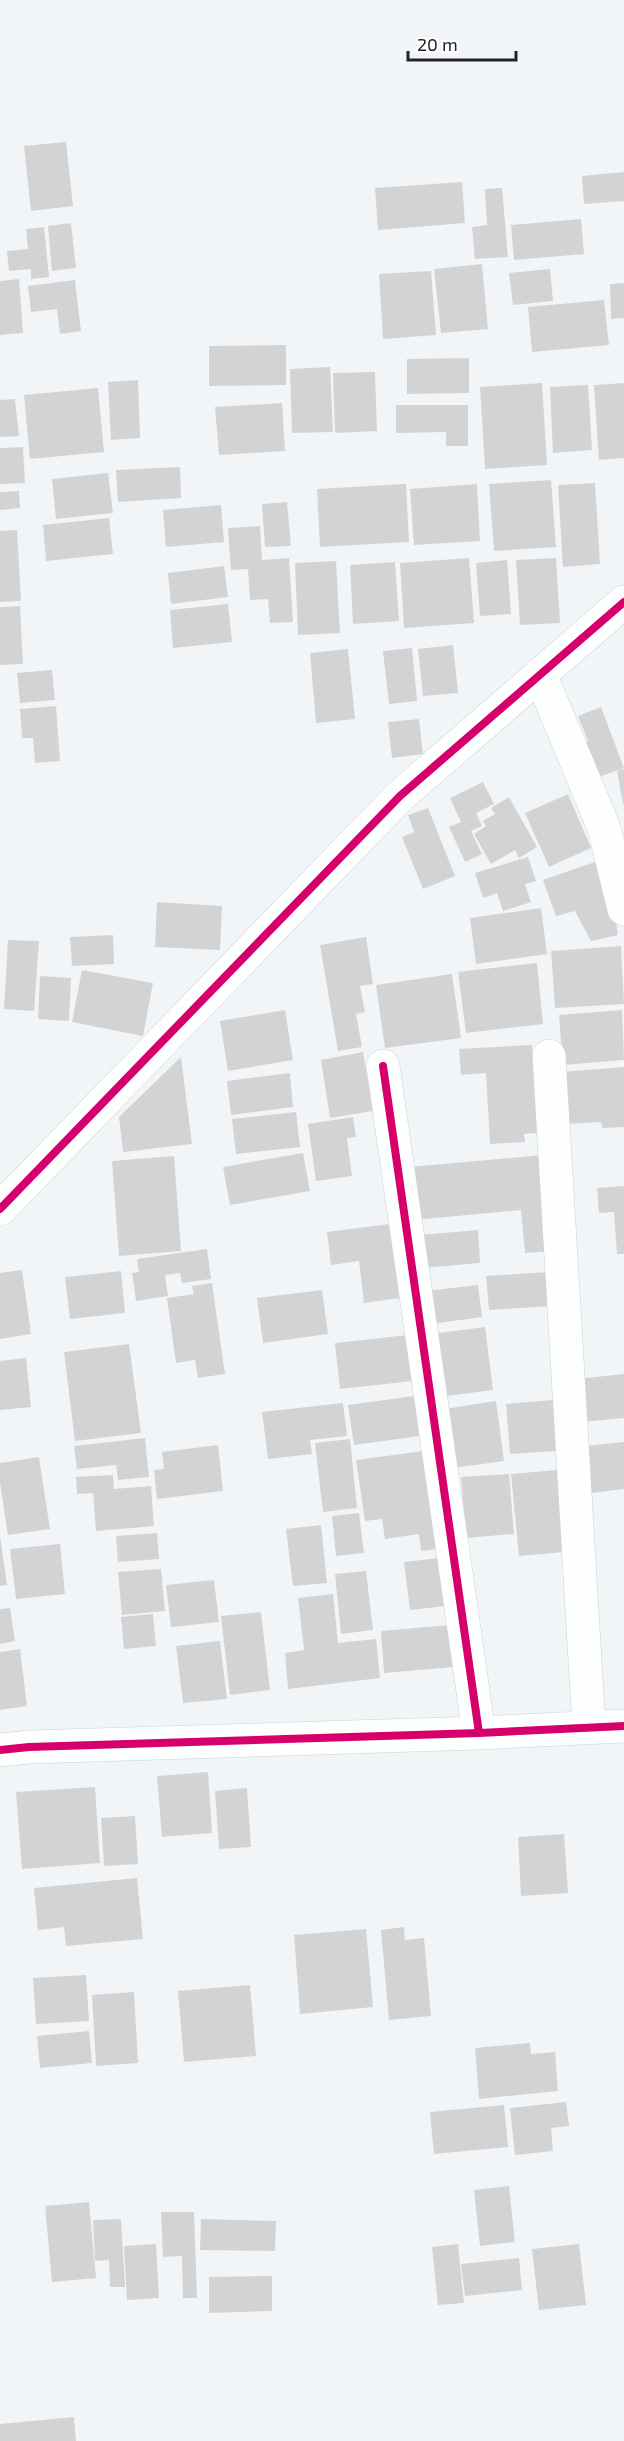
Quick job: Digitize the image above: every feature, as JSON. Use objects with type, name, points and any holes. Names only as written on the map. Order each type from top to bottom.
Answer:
[{"type":"street","points":[[0,1209],[400,796],[624,602]]},
{"type":"street","points":[[540,674],[604,828],[624,909]]},
{"type":"street","points":[[549,1056],[589,1728]]},
{"type":"street","points":[[383,1066],[479,1733]]},
{"type":"street","points":[[0,1750],[41,1746],[479,1733],[624,1726]]},
{"type":"building","points":[[66,142],[73,206],[31,211],[24,146]]},
{"type":"building","points":[[624,172],[624,201],[584,204],[582,176]]},
{"type":"building","points":[[462,182],[465,223],[378,230],[375,188]]},
{"type":"building","points":[[502,188],[508,257],[475,259],[472,227],[487,225],[485,189]]},
{"type":"building","points":[[581,219],[584,254],[514,260],[511,225]]},
{"type":"building","points":[[71,223],[76,268],[52,271],[48,226]]},
{"type":"building","points":[[44,227],[49,277],[31,279],[31,269],[9,271],[7,251],[28,249],[26,229]]},
{"type":"building","points":[[482,264],[488,329],[441,333],[434,269]]},
{"type":"building","points":[[550,269],[553,301],[513,305],[509,273]]},
{"type":"building","points":[[431,271],[436,335],[383,339],[379,274]]},
{"type":"building","points":[[19,279],[23,333],[0,335],[0,281]]},
{"type":"building","points":[[75,280],[81,331],[60,334],[57,309],[31,312],[28,286]]},
{"type":"building","points":[[624,283],[624,318],[611,319],[610,284]]},
{"type":"building","points":[[604,300],[609,345],[532,352],[528,307]]},
{"type":"building","points":[[286,345],[286,385],[209,386],[209,346]]},
{"type":"building","points":[[469,358],[469,393],[407,394],[407,359]]},
{"type":"building","points":[[330,367],[333,432],[292,433],[290,369]]},
{"type":"building","points":[[375,372],[377,431],[335,433],[333,373]]},
{"type":"building","points":[[138,380],[140,438],[111,440],[108,382]]},
{"type":"building","points":[[542,383],[547,465],[485,469],[480,387]]},
{"type":"building","points":[[624,383],[624,458],[599,460],[594,385]]},
{"type":"building","points":[[588,385],[592,450],[553,453],[550,387]]},
{"type":"building","points":[[98,388],[104,452],[30,459],[24,395]]},
{"type":"building","points":[[15,399],[19,436],[0,437],[0,400]]},
{"type":"building","points":[[282,403],[285,451],[219,455],[215,407]]},
{"type":"building","points":[[396,405],[468,405],[468,446],[446,446],[446,432],[396,433]]},
{"type":"building","points":[[23,447],[25,483],[0,484],[0,448]]},
{"type":"building","points":[[180,467],[181,498],[118,502],[116,470]]},
{"type":"building","points":[[108,473],[113,513],[56,519],[52,479]]},
{"type":"building","points":[[551,480],[556,547],[494,551],[489,484]]},
{"type":"building","points":[[595,483],[600,564],[563,567],[558,485]]},
{"type":"building","points":[[406,484],[409,542],[320,547],[317,489]]},
{"type":"building","points":[[477,484],[480,541],[414,545],[410,489]]},
{"type":"building","points":[[19,491],[20,508],[0,510],[0,492]]},
{"type":"building","points":[[287,502],[291,546],[265,547],[262,504]]},
{"type":"building","points":[[221,505],[224,542],[166,547],[163,510]]},
{"type":"building","points":[[109,518],[113,554],[46,561],[43,525]]},
{"type":"building","points":[[260,526],[262,560],[289,558],[293,622],[270,623],[268,599],[250,600],[248,569],[231,570],[228,528]]},
{"type":"building","points":[[17,530],[21,601],[0,602],[0,531]]},
{"type":"building","points":[[469,558],[474,623],[404,628],[400,563]]},
{"type":"building","points":[[556,558],[560,623],[520,625],[516,560]]},
{"type":"building","points":[[507,560],[511,614],[480,616],[476,563]]},
{"type":"building","points":[[336,561],[340,633],[298,635],[295,563]]},
{"type":"building","points":[[395,562],[399,621],[353,624],[350,565]]},
{"type":"building","points":[[224,566],[228,597],[171,604],[168,573]]},
{"type":"building","points":[[228,604],[232,642],[173,648],[170,610]]},
{"type":"building","points":[[20,606],[23,664],[0,665],[0,607]]},
{"type":"building","points":[[453,645],[458,693],[423,696],[418,649]]},
{"type":"building","points":[[412,648],[417,701],[389,704],[383,651]]},
{"type":"building","points":[[348,649],[355,719],[316,723],[310,653]]},
{"type":"building","points":[[52,670],[55,700],[20,703],[17,673]]},
{"type":"building","points":[[56,706],[60,761],[35,763],[33,738],[22,738],[20,709]]},
{"type":"building","points":[[601,707],[624,768],[596,778],[582,743],[588,741],[578,716]]},
{"type":"building","points":[[419,719],[423,754],[392,758],[388,722]]},
{"type":"building","points":[[624,769],[624,804],[623,804],[617,771]]},
{"type":"building","points":[[483,782],[494,804],[476,813],[482,826],[471,831],[482,854],[465,862],[449,827],[461,822],[450,798]]},
{"type":"building","points":[[568,794],[591,848],[549,867],[525,813]]},
{"type":"building","points":[[509,797],[537,847],[519,858],[515,850],[491,864],[474,834],[486,826],[483,821],[495,814],[491,808]]},
{"type":"building","points":[[428,808],[455,876],[423,889],[402,837],[414,832],[408,815]]},
{"type":"building","points":[[528,857],[536,881],[525,884],[531,902],[503,911],[497,893],[483,898],[475,873]]},
{"type":"building","points":[[606,858],[618,935],[591,941],[575,911],[556,916],[543,880]]},
{"type":"building","points":[[157,902],[222,906],[220,950],[155,947]]},
{"type":"building","points":[[541,908],[547,954],[476,964],[470,918]]},
{"type":"building","points":[[113,935],[114,964],[72,966],[70,937]]},
{"type":"building","points":[[366,937],[373,984],[360,986],[365,1012],[356,1014],[362,1047],[338,1051],[320,945]]},
{"type":"building","points":[[8,940],[39,941],[34,1011],[4,1009]]},
{"type":"building","points":[[621,946],[624,1004],[555,1008],[551,951]]},
{"type":"building","points":[[537,963],[543,1024],[466,1033],[458,972]]},
{"type":"building","points":[[82,970],[153,983],[143,1036],[72,1022]]},
{"type":"building","points":[[452,974],[461,1038],[385,1048],[376,985]]},
{"type":"building","points":[[40,976],[71,978],[69,1021],[38,1019]]},
{"type":"building","points":[[285,1010],[293,1060],[228,1071],[220,1021]]},
{"type":"building","points":[[622,1010],[624,1060],[563,1065],[559,1015]]},
{"type":"building","points":[[532,1045],[538,1133],[524,1134],[525,1142],[490,1144],[486,1073],[461,1075],[459,1049]]},
{"type":"building","points":[[363,1052],[373,1111],[330,1118],[321,1060]]},
{"type":"building","points":[[181,1057],[192,1144],[123,1152],[119,1117]]},
{"type":"building","points":[[624,1067],[624,1127],[602,1128],[601,1122],[566,1124],[562,1072]]},
{"type":"building","points":[[290,1073],[293,1107],[231,1115],[227,1081]]},
{"type":"building","points":[[296,1112],[300,1147],[236,1154],[232,1119]]},
{"type":"building","points":[[353,1117],[356,1137],[347,1138],[352,1176],[316,1181],[308,1124]]},
{"type":"building","points":[[303,1153],[310,1191],[230,1205],[223,1167]]},
{"type":"building","points":[[544,1155],[553,1251],[525,1253],[521,1210],[414,1220],[409,1167]]},
{"type":"building","points":[[174,1156],[181,1251],[119,1256],[112,1161]]},
{"type":"building","points":[[624,1186],[624,1254],[617,1254],[614,1212],[599,1213],[597,1188]]},
{"type":"building","points":[[390,1224],[400,1298],[364,1303],[359,1261],[331,1265],[327,1232]]},
{"type":"building","points":[[478,1230],[480,1263],[422,1268],[420,1235]]},
{"type":"building","points":[[207,1249],[211,1279],[182,1283],[180,1273],[165,1275],[168,1296],[136,1301],[132,1273],[139,1272],[137,1259]]},
{"type":"building","points":[[22,1270],[31,1334],[0,1339],[0,1273]]},
{"type":"building","points":[[121,1271],[125,1313],[70,1319],[65,1277]]},
{"type":"building","points":[[549,1272],[552,1306],[489,1310],[486,1276]]},
{"type":"building","points":[[212,1283],[225,1374],[198,1378],[195,1360],[176,1363],[167,1298],[194,1294],[192,1286]]},
{"type":"building","points":[[478,1285],[482,1317],[431,1324],[426,1291]]},
{"type":"building","points":[[322,1290],[328,1334],[263,1343],[257,1298]]},
{"type":"building","points":[[485,1327],[493,1390],[439,1397],[431,1334]]},
{"type":"building","points":[[408,1335],[413,1381],[340,1389],[335,1343]]},
{"type":"building","points":[[129,1344],[141,1433],[75,1441],[64,1352]]},
{"type":"building","points":[[26,1358],[31,1407],[0,1410],[0,1361]]},
{"type":"building","points":[[624,1374],[624,1418],[581,1422],[577,1379]]},
{"type":"building","points":[[414,1396],[420,1436],[354,1445],[348,1405]]},
{"type":"building","points":[[553,1400],[557,1451],[510,1454],[506,1404]]},
{"type":"building","points":[[496,1401],[504,1461],[453,1468],[444,1409]]},
{"type":"building","points":[[343,1403],[347,1436],[310,1440],[312,1454],[268,1459],[262,1412]]},
{"type":"building","points":[[145,1438],[149,1477],[118,1480],[116,1465],[77,1469],[74,1446]]},
{"type":"building","points":[[350,1439],[357,1508],[323,1512],[315,1443]]},
{"type":"building","points":[[624,1442],[624,1489],[591,1493],[585,1446]]},
{"type":"building","points":[[218,1445],[223,1491],[157,1499],[154,1470],[164,1469],[162,1452]]},
{"type":"building","points":[[423,1451],[436,1549],[421,1551],[419,1534],[385,1539],[382,1519],[365,1521],[356,1460]]},
{"type":"building","points":[[39,1457],[50,1529],[8,1535],[0,1483],[0,1463]]},
{"type":"building","points":[[557,1470],[565,1552],[519,1556],[511,1474]]},
{"type":"building","points":[[509,1474],[514,1534],[466,1538],[461,1477]]},
{"type":"building","points":[[113,1475],[114,1489],[151,1486],[154,1526],[96,1531],[93,1493],[77,1494],[76,1477]]},
{"type":"building","points":[[359,1513],[364,1553],[336,1556],[332,1516]]},
{"type":"building","points":[[321,1525],[327,1583],[293,1586],[286,1529]]},
{"type":"building","points":[[157,1533],[159,1559],[118,1562],[116,1536]]},
{"type":"building","points":[[0,1536],[7,1585],[0,1586]]},
{"type":"building","points":[[60,1544],[65,1594],[16,1599],[10,1549]]},
{"type":"building","points":[[439,1558],[445,1606],[410,1610],[404,1562]]},
{"type":"building","points":[[161,1569],[165,1611],[122,1615],[118,1572]]},
{"type":"building","points":[[366,1571],[373,1630],[341,1634],[335,1574]]},
{"type":"building","points":[[214,1580],[219,1622],[171,1627],[166,1585]]},
{"type":"building","points":[[333,1594],[338,1643],[376,1639],[380,1678],[288,1689],[285,1653],[304,1650],[298,1598]]},
{"type":"building","points":[[10,1608],[15,1641],[0,1644],[0,1609]]},
{"type":"building","points":[[261,1612],[270,1690],[230,1695],[221,1616]]},
{"type":"building","points":[[153,1614],[156,1646],[124,1649],[121,1617]]},
{"type":"building","points":[[450,1625],[454,1667],[384,1673],[381,1631]]},
{"type":"building","points":[[220,1641],[227,1699],[183,1703],[176,1646]]},
{"type":"building","points":[[20,1649],[27,1706],[0,1710],[0,1652]]},
{"type":"building","points":[[208,1772],[212,1833],[162,1837],[157,1776]]},
{"type":"building","points":[[95,1787],[100,1863],[22,1869],[16,1792]]},
{"type":"building","points":[[247,1788],[251,1847],[219,1849],[215,1791]]},
{"type":"building","points":[[135,1816],[138,1864],[104,1866],[101,1818]]},
{"type":"building","points":[[564,1834],[568,1893],[521,1896],[518,1837]]},
{"type":"building","points":[[137,1878],[143,1939],[66,1946],[64,1927],[38,1930],[34,1888]]},
{"type":"building","points":[[404,1927],[405,1940],[424,1938],[431,2016],[389,2020],[381,1930]]},
{"type":"building","points":[[366,1929],[373,2007],[300,2014],[294,1935]]},
{"type":"building","points":[[86,1975],[89,2021],[36,2024],[33,1978]]},
{"type":"building","points":[[250,1985],[256,2056],[184,2062],[178,1991]]},
{"type":"building","points":[[134,1992],[138,2063],[96,2066],[92,1995]]},
{"type":"building","points":[[89,2031],[92,2063],[40,2068],[37,2036]]},
{"type":"building","points":[[530,2043],[531,2054],[555,2052],[558,2091],[479,2099],[475,2048]]},
{"type":"building","points":[[566,2102],[569,2126],[551,2128],[553,2151],[515,2155],[510,2108]]},
{"type":"building","points":[[504,2105],[508,2147],[434,2154],[430,2112]]},
{"type":"building","points":[[509,2186],[515,2242],[480,2246],[474,2190]]},
{"type":"building","points":[[89,2202],[96,2278],[52,2282],[45,2206]]},
{"type":"building","points":[[161,2212],[194,2212],[197,2298],[183,2298],[182,2256],[163,2257]]},
{"type":"building","points":[[121,2219],[125,2287],[110,2287],[109,2260],[95,2261],[93,2220]]},
{"type":"building","points":[[201,2219],[276,2221],[275,2251],[200,2250]]},
{"type":"building","points":[[156,2244],[159,2298],[127,2300],[124,2246]]},
{"type":"building","points":[[458,2244],[464,2303],[438,2305],[432,2247]]},
{"type":"building","points":[[579,2244],[586,2305],[539,2310],[532,2249]]},
{"type":"building","points":[[519,2258],[522,2290],[465,2296],[461,2264]]},
{"type":"building","points":[[272,2276],[272,2311],[209,2313],[209,2277]]},
{"type":"building","points":[[74,2417],[76,2441],[0,2441],[0,2424]]},
{"type":"cycle path","points":[[0,1209],[400,796],[624,602]]},
{"type":"cycle path","points":[[383,1066],[479,1733]]},
{"type":"cycle path","points":[[0,1750],[29,1747],[479,1733],[624,1726]]}]
